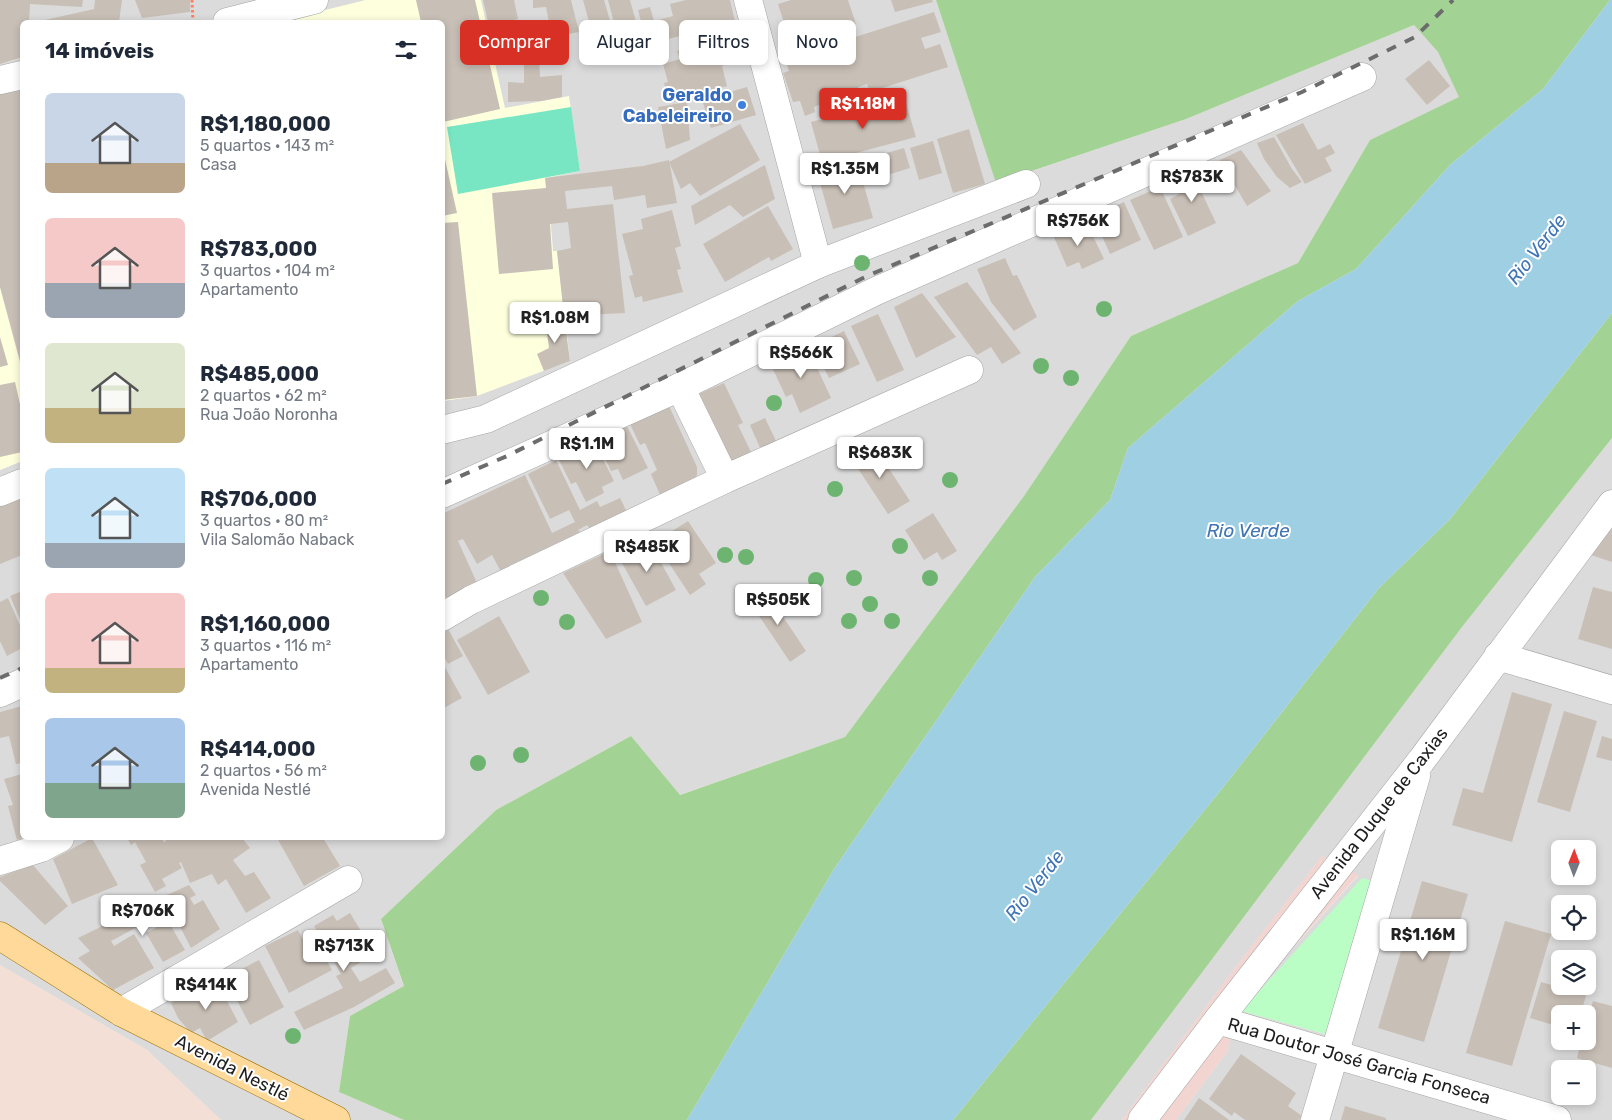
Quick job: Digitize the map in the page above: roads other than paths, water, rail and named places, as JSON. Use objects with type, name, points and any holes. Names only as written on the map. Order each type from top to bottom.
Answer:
[{"type":"main road","name":"Avenida Nestlé","points":[[0,936],[121,1012],[336,1120]]},
{"type":"street","points":[[233,20],[274,5],[314,0]]},
{"type":"street","points":[[748,0],[818,264]]},
{"type":"street","points":[[0,80],[20,75]]},
{"type":"street","points":[[445,493],[680,387],[876,291],[1362,77]]},
{"type":"street","points":[[445,429],[486,419],[818,264],[1026,184]]},
{"type":"street","points":[[445,615],[470,600],[725,479],[969,370]]},
{"type":"street","points":[[680,387],[725,479]]},
{"type":"street","points":[[0,492],[20,484]]},
{"type":"street","name":"Avenida Duque de Caxias","points":[[1142,1120],[1421,761],[1612,504]]},
{"type":"street","points":[[1498,656],[1612,690]]},
{"type":"street","points":[[0,693],[20,684]]},
{"type":"street","points":[[1315,1120],[1421,761]]},
{"type":"street","points":[[0,861],[41,848],[56,840]]},
{"type":"street","points":[[121,1012],[348,880]]},
{"type":"street","name":"Rua Doutor José Garcia Fonseca","points":[[1218,1020],[1557,1120]]},
{"type":"water","name":"Rio Verde","points":[[1610,0],[1612,0],[1612,313],[1450,519],[1379,588],[1225,785],[953,1120],[687,1120],[834,869],[1035,577],[1110,500],[1128,448],[1298,301],[1356,269],[1451,164],[1543,89]]},
{"type":"railway","points":[[445,483],[507,456],[867,276],[1302,92],[1415,37],[1453,0]]},
{"type":"railway","points":[[0,678],[20,669]]},
{"type":"place","name":"Geraldo Cabeleireiro","points":[[742,105]]}]
